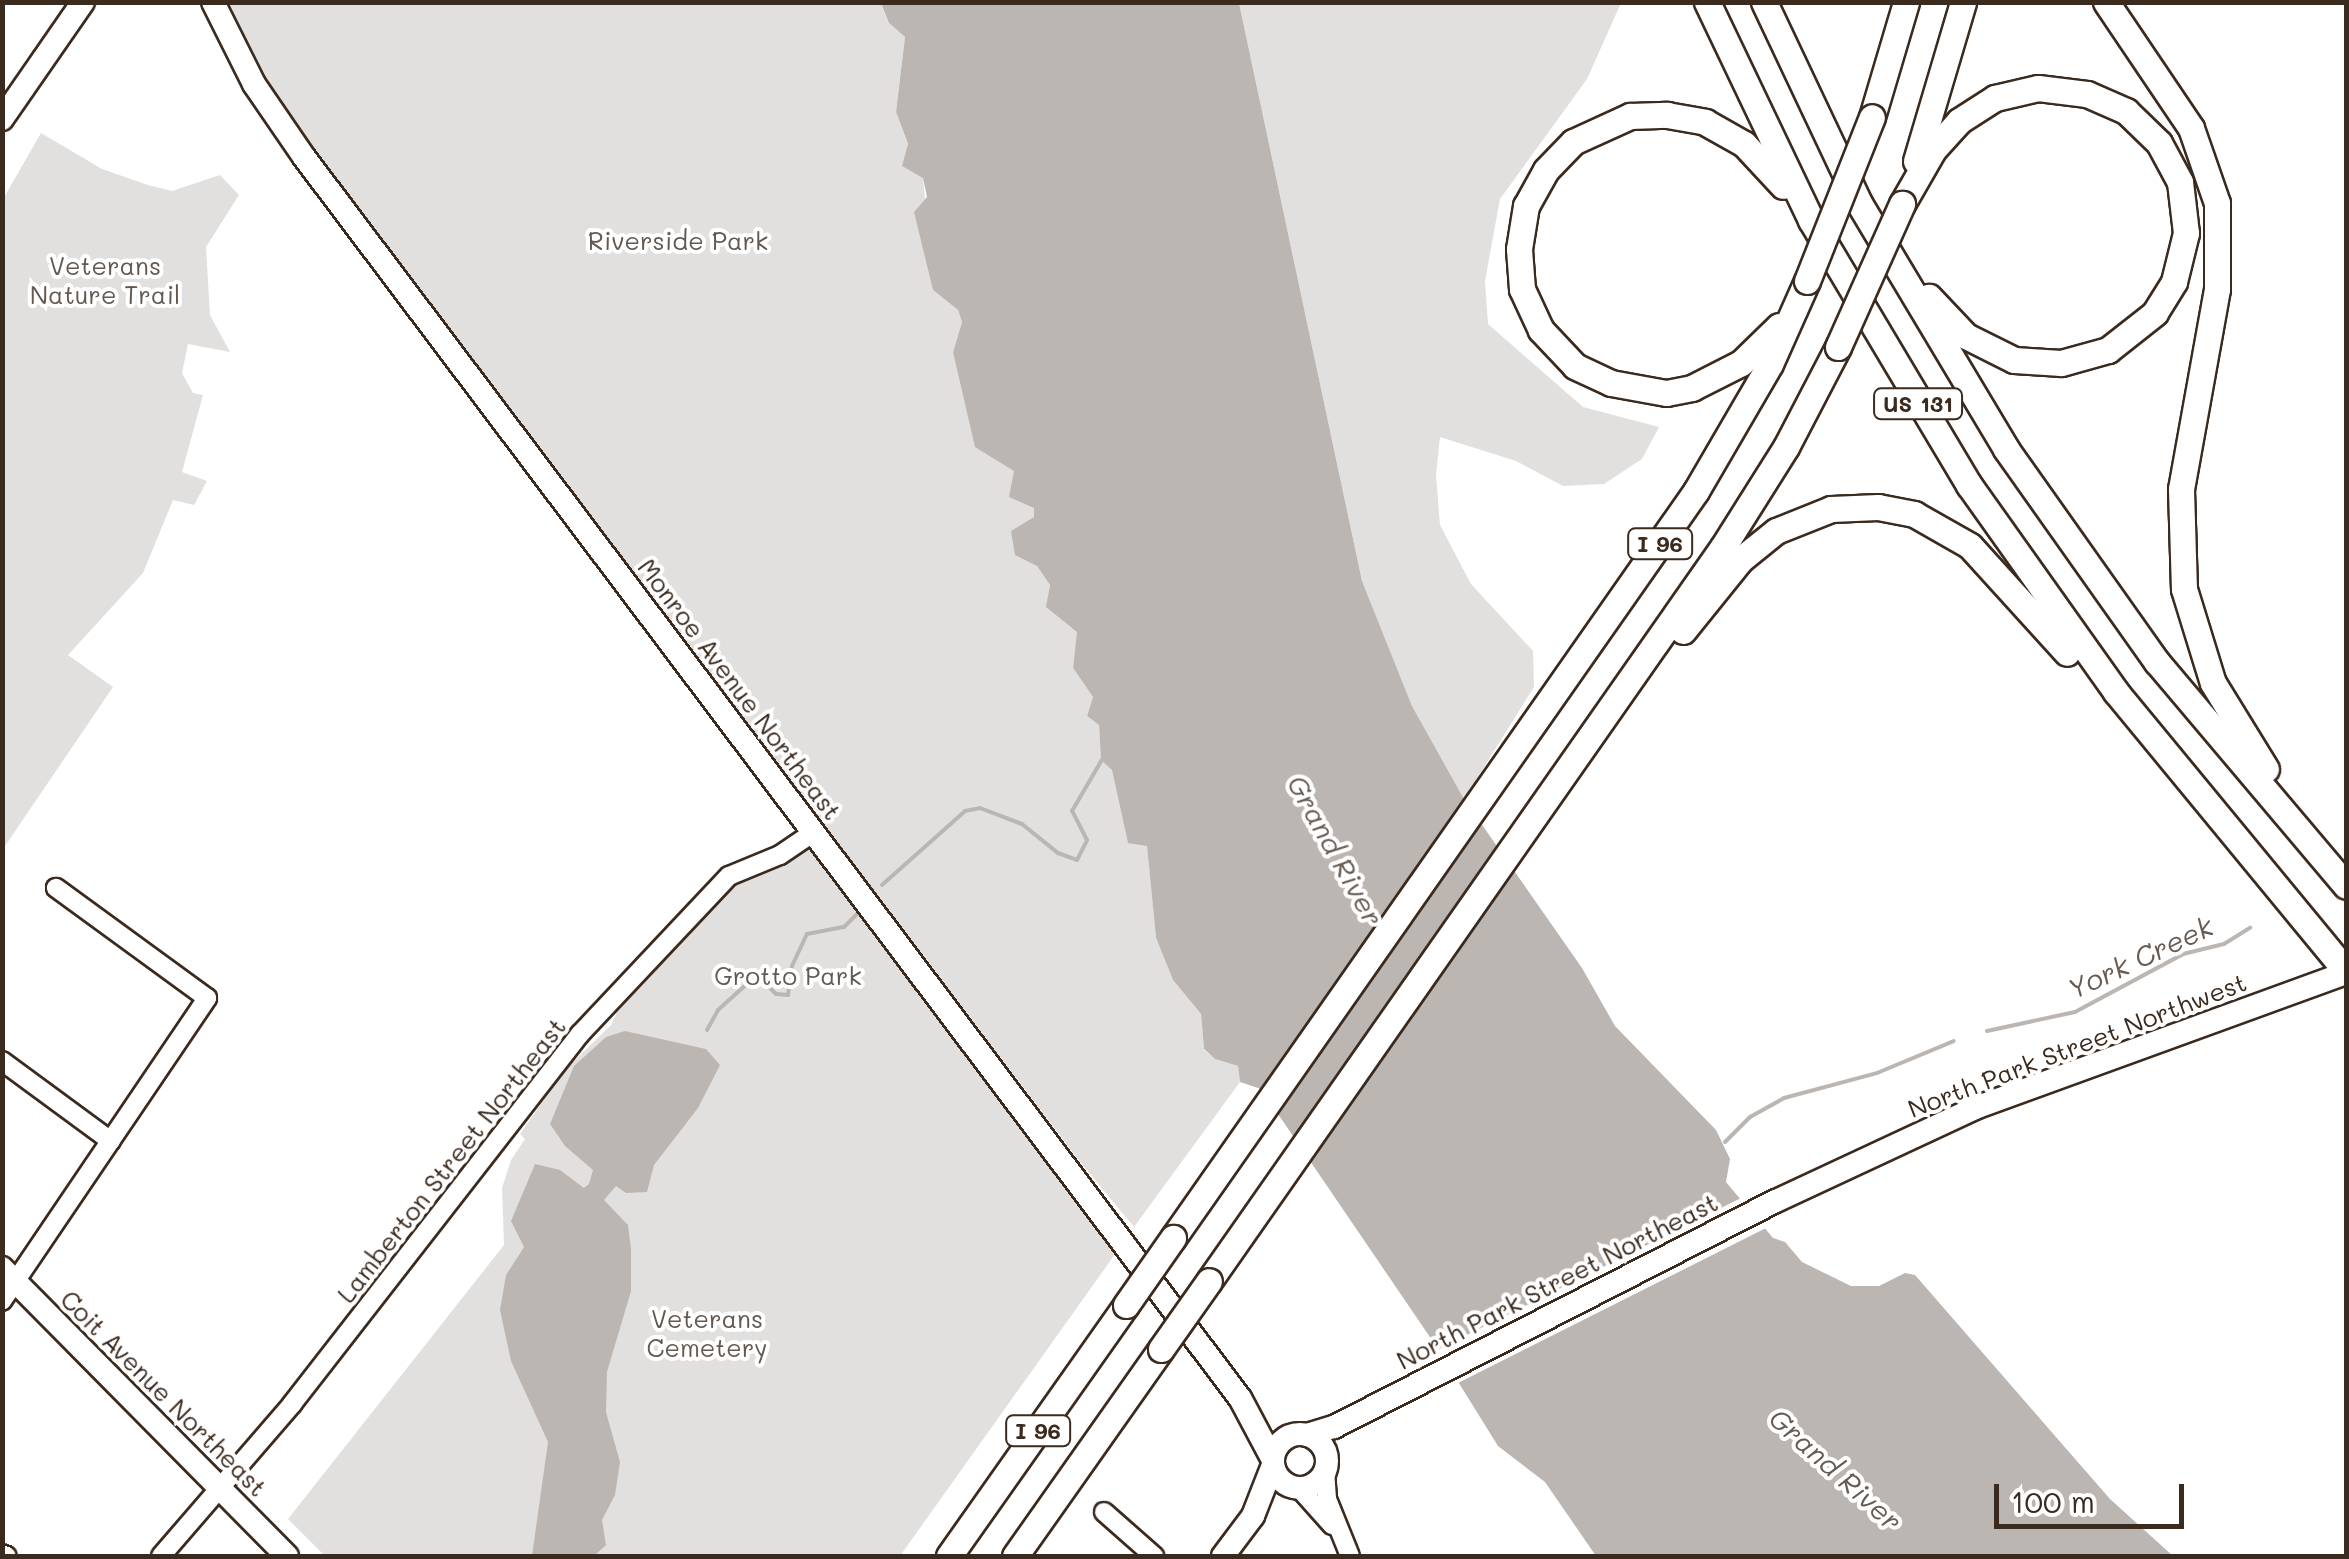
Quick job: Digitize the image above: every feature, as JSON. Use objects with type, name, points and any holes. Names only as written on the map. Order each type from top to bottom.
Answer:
[{"type":"highway","name":"US 131","points":[[1707,2],[1811,220],[1969,486],[2038,588],[2180,774],[2346,972]]},
{"type":"highway","name":"US 131","points":[[1764,2],[1859,203],[1996,433],[2081,560],[2186,698],[2346,886]]},
{"type":"highway","name":"I 96","points":[[949,1556],[1696,491],[1770,364],[1804,289],[1872,117],[1906,2]]},
{"type":"highway","name":"I 96","points":[[1015,1556],[1745,514],[1838,348],[1902,204],[1963,2]]},
{"type":"highway","points":[[2106,2],[2191,128],[2217,204],[2216,289],[2181,490],[2184,590],[2196,640],[2232,719],[2346,878]]},
{"type":"highway","points":[[1859,203],[1954,326],[1980,346],[2025,362],[2076,360],[2126,339],[2168,294],[2185,244],[2183,193],[2159,143],[2126,112],[2070,90],[2024,90],[1970,112],[1942,139],[1902,204]]},
{"type":"highway","points":[[1804,289],[1771,337],[1741,362],[1692,388],[1640,392],[1574,366],[1541,330],[1522,289],[1519,249],[1526,206],[1546,170],[1573,142],[1630,116],[1667,115],[1705,122],[1744,144],[1811,220]]},
{"type":"highway","points":[[1582,748],[1634,693],[1752,549],[1800,519],[1831,509],[1865,506],[1914,514],[1970,546],[2124,720],[2180,774]]},
{"type":"main road","points":[[2,119],[83,2]]},
{"type":"main road","name":"Monroe Avenue Northeast","points":[[213,2],[254,84],[304,158],[1240,1398],[1273,1462]]},
{"type":"main road","name":"North Park Street Northwest","points":[[1776,1201],[1975,1108],[2346,972]]},
{"type":"main road","name":"North Park Street Northeast","points":[[1301,1434],[1334,1428],[1426,1377],[1776,1201]]},
{"type":"main road","name":"Coit Avenue Northeast","points":[[7,1284],[287,1556]]},
{"type":"main road","name":"Monroe Avenue Northeast","points":[[1240,1398],[1276,1425],[1301,1434]]},
{"type":"main road","name":"North Park Street Northeast","points":[[1326,1465],[1364,1411]]},
{"type":"main road","points":[[1223,1556],[1253,1516],[1278,1446],[1301,1434],[1322,1445],[1326,1465],[1314,1483],[1297,1488],[1253,1516]]},
{"type":"main road","points":[[1273,1462],[1281,1479],[1297,1488]]},
{"type":"street","name":"Lamberton Street Northeast","points":[[161,1556],[292,1404],[573,1043],[615,995],[730,876],[780,855],[814,832]]},
{"type":"street","points":[[7,1284],[208,998],[56,888]]},
{"type":"street","points":[[2,1061],[111,1141]]},
{"type":"street","points":[[1326,1465],[1324,1486],[1350,1556]]},
{"type":"street","points":[[1297,1488],[1340,1536]]},
{"type":"street","points":[[1104,1512],[1154,1556]]},
{"type":"green space","name":"Riverside Park","points":[[229,3],[885,3],[882,7],[889,23],[905,37],[896,112],[908,145],[903,166],[923,177],[933,290],[958,310],[962,322],[953,352],[1034,508],[1037,566],[1050,585],[1047,607],[1078,632],[1073,668],[1093,697],[1087,716],[1099,725],[1101,759],[1112,769],[1128,842],[1147,845],[1156,938],[1173,980],[1201,1014],[1204,1050],[1215,1059],[1238,1066],[1240,1082],[1134,1227],[1077,1158],[284,113]]},
{"type":"green space","points":[[1239,3],[1621,3],[1587,79],[1500,199],[1485,281],[1488,324],[1583,407],[1659,427],[1642,459],[1604,484],[1563,486],[1516,461],[1440,437],[1436,475],[1440,525],[1471,584],[1533,651],[1534,687],[1464,799],[1412,706],[1362,581]]},
{"type":"green space","name":"Veterans Nature Trail","points":[[41,133],[102,169],[148,185],[172,191],[220,175],[239,195],[206,247],[210,315],[230,352],[188,344],[182,373],[193,393],[203,395],[182,472],[207,481],[194,505],[173,500],[143,573],[68,655],[113,687],[3,849],[3,199]]},
{"type":"green space","name":"Veterans Cemetery","points":[[807,845],[1118,1250],[900,1556],[325,1556],[288,1519],[504,1245],[502,1188],[511,1160],[525,1139],[520,1134],[565,1070],[611,1025],[623,999],[738,877]]},
{"type":"water","name":"Grand River","points":[[885,2],[1239,3],[1362,581],[1412,706],[1464,799],[1582,968],[1615,1026],[1716,1130],[1730,1159],[1726,1182],[1773,1238],[1785,1242],[1802,1262],[1851,1286],[1879,1286],[1905,1273],[1915,1275],[2110,1499],[2173,1556],[1596,1556],[1545,1482],[1498,1446],[1434,1343],[1261,1089],[1240,1082],[1238,1066],[1215,1059],[1204,1049],[1201,1014],[1173,980],[1156,938],[1147,846],[1128,843],[1112,770],[1101,760],[1099,725],[1087,716],[1093,697],[1073,668],[1077,632],[1046,607],[1050,585],[1037,566],[1015,555],[1011,531],[1034,517],[1034,508],[1009,497],[1014,471],[975,447],[953,352],[962,322],[958,310],[933,290],[914,212],[927,197],[923,178],[902,166],[908,144],[896,112],[905,37],[889,23],[882,6]]},
{"type":"water","points":[[625,1031],[706,1049],[720,1065],[698,1108],[654,1165],[647,1192],[626,1193],[616,1186],[604,1200],[628,1225],[631,1249],[631,1291],[607,1372],[606,1412],[620,1462],[615,1495],[602,1520],[606,1545],[594,1556],[532,1556],[548,1442],[511,1361],[500,1310],[506,1275],[524,1247],[511,1221],[535,1164],[560,1170],[584,1188],[589,1184],[593,1170],[565,1146],[550,1124],[574,1066],[606,1037]]},
{"type":"pier","points":[[1745,1196],[1770,1226],[1454,1385],[1433,1352]]},
{"type":"waterway","points":[[882,885],[965,811],[980,808],[1022,824],[1058,853],[1077,860],[1087,840],[1072,811],[1103,758]]},
{"type":"waterway","points":[[707,1030],[718,1010],[746,985],[763,981],[776,994],[788,995],[792,966],[807,934],[844,927],[857,914]]},
{"type":"waterway","name":"York Creek","points":[[1987,1031],[2075,1012],[2183,954],[2224,944],[2250,928]]},
{"type":"waterway","name":"York Creek","points":[[1725,1142],[1750,1117],[1784,1098],[1877,1073],[1954,1041]]},
{"type":"park label","name":"Grotto Park","points":[[788,975]]}]
